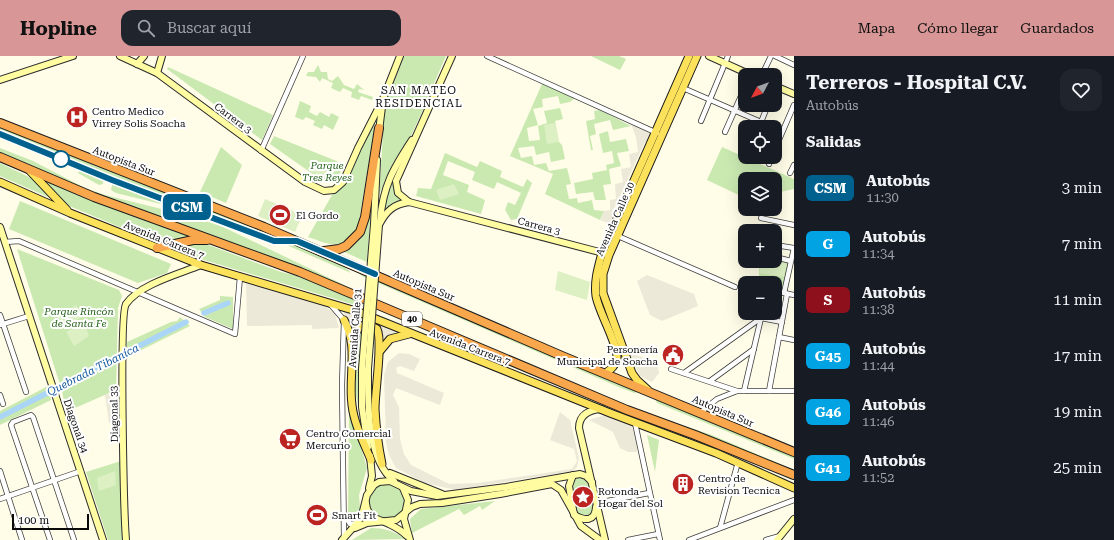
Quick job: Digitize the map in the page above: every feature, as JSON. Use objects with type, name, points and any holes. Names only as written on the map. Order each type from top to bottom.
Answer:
[{"type":"highway","name":"Autopista Sur","points":[[0,123],[231,213],[794,452]]},
{"type":"highway","points":[[321,251],[339,249],[346,246],[360,232],[365,217],[379,128]]},
{"type":"highway","name":"40","points":[[0,157],[94,197],[221,242],[353,294],[627,410],[695,435],[794,475]]},
{"type":"highway","points":[[157,248],[198,239],[221,242]]},
{"type":"main road","points":[[0,80],[73,56]]},
{"type":"main road","name":"Carrera 3","points":[[120,56],[157,73],[261,151],[313,187],[324,191],[334,190],[343,182],[382,99]]},
{"type":"main road","points":[[137,64],[144,56]]},
{"type":"main road","points":[[157,73],[156,69],[162,56]]},
{"type":"main road","name":"Avenida Calle 31","points":[[385,522],[378,520],[369,513],[367,508],[367,495],[372,476],[371,460],[363,423],[365,369],[376,224],[379,128],[382,99],[400,56]]},
{"type":"main road","points":[[409,202],[398,193],[396,185],[419,128],[452,56]]},
{"type":"main road","name":"Avenida Calle 30","points":[[615,234],[656,132],[690,56]]},
{"type":"main road","name":"Avenida Calle 30","points":[[606,373],[612,368],[616,361],[616,354],[596,294],[597,271],[663,136],[697,56]]},
{"type":"main road","points":[[709,56],[738,69]]},
{"type":"main road","points":[[782,89],[794,94]]},
{"type":"main road","name":"Avenida Calle 31","points":[[376,224],[387,182],[419,128]]},
{"type":"main road","points":[[28,168],[70,213]]},
{"type":"main road","name":"Avenida Carrera 7","points":[[0,182],[70,213],[201,265],[356,311],[600,410],[738,462],[794,488]]},
{"type":"main road","points":[[376,224],[392,207],[409,202]]},
{"type":"main road","name":"Carrera 3","points":[[409,202],[606,254]]},
{"type":"main road","name":"Diagonal 34","points":[[0,227],[2,242],[29,316],[103,540]]},
{"type":"main road","name":"Avenida Calle 30","points":[[606,254],[603,274],[603,293],[634,377],[648,390]]},
{"type":"main road","points":[[137,293],[201,265]]},
{"type":"main road","name":"Diagonal 33","points":[[126,540],[123,359],[124,309],[128,302],[137,293]]},
{"type":"main road","points":[[344,320],[349,330],[353,348]]},
{"type":"main road","points":[[371,460],[352,408],[353,348],[357,329],[363,325],[370,325],[379,332],[375,408],[376,436],[383,466],[396,476],[428,490],[450,495]]},
{"type":"main road","points":[[379,353],[388,341],[396,337],[411,334]]},
{"type":"main road","points":[[614,346],[617,344],[622,344]]},
{"type":"main road","name":"Avenida Calle 31","points":[[365,369],[370,428],[383,466],[406,494],[407,505],[404,519],[408,538]]},
{"type":"main road","points":[[600,410],[586,413],[579,424],[605,540]]},
{"type":"main road","points":[[343,539],[354,529],[362,516],[367,495],[374,485],[379,482],[390,481],[421,494],[437,496],[583,474],[592,482]]},
{"type":"main road","points":[[573,476],[569,486],[574,514],[583,520],[590,519],[595,515],[597,503]]},
{"type":"main road","points":[[354,529],[368,523],[396,520],[405,512],[420,504],[442,503],[547,485],[559,488],[583,529],[600,540]]},
{"type":"main road","points":[[778,538],[794,519]]},
{"type":"main road","points":[[385,522],[408,538]]},
{"type":"street","points":[[261,151],[303,56]]},
{"type":"street","points":[[487,56],[663,136]]},
{"type":"street","points":[[701,121],[728,56]]},
{"type":"street","points":[[765,68],[771,56]]},
{"type":"street","points":[[775,56],[794,65]]},
{"type":"street","points":[[683,88],[757,120]]},
{"type":"street","points":[[725,132],[738,103]]},
{"type":"street","points":[[782,133],[794,105]]},
{"type":"street","points":[[790,173],[794,165]]},
{"type":"street","points":[[760,218],[794,225]]},
{"type":"street","points":[[615,234],[735,287]]},
{"type":"street","points":[[2,242],[19,241],[235,334],[240,277]]},
{"type":"street","points":[[769,391],[794,248],[782,246]]},
{"type":"street","points":[[782,259],[791,261]]},
{"type":"street","points":[[782,293],[794,295]]},
{"type":"street","points":[[330,304],[344,320],[342,385],[343,539]]},
{"type":"street","points":[[0,315],[2,325],[26,392]]},
{"type":"street","points":[[2,325],[29,316]]},
{"type":"street","points":[[684,374],[758,320]]},
{"type":"street","points":[[744,391],[761,320]]},
{"type":"street","points":[[772,320],[782,322]]},
{"type":"street","points":[[779,337],[794,340]]},
{"type":"street","points":[[710,381],[754,349]]},
{"type":"street","points":[[671,369],[737,391],[794,391]]},
{"type":"street","points":[[701,412],[718,399],[737,391]]},
{"type":"street","points":[[0,395],[3,404]]},
{"type":"street","points":[[50,540],[11,425],[13,422],[30,415],[33,416],[74,540]]},
{"type":"street","points":[[635,423],[660,540]]},
{"type":"street","points":[[720,528],[738,462]]},
{"type":"street","points":[[0,471],[22,540]]},
{"type":"street","points":[[0,499],[81,471]]},
{"type":"street","points":[[597,503],[649,492]]},
{"type":"street","points":[[689,540],[697,539],[720,528],[794,500]]},
{"type":"street","points":[[344,514],[350,524],[358,522]]},
{"type":"street","points":[[628,540],[658,534]]},
{"type":"street","points":[[766,540],[778,538]]},
{"type":"green space","points":[[404,56],[446,56],[415,127],[379,195],[385,104]]},
{"type":"green space","points":[[591,56],[619,56],[626,59],[620,70]]},
{"type":"green space","points":[[318,65],[321,72],[327,72],[328,79],[332,81],[338,76],[344,85],[354,89],[357,84],[364,90],[359,89],[358,92],[373,97],[372,100],[361,96],[359,100],[351,97],[352,92],[343,88],[340,92],[331,88],[333,83],[322,78],[320,82],[316,77],[306,76],[308,72],[314,72]]},
{"type":"green space","points":[[168,67],[273,115],[262,140],[167,69]]},
{"type":"green space","points":[[542,84],[575,98],[570,102],[560,104],[558,96],[542,99],[543,107],[533,109],[538,125],[527,128],[529,141],[540,140],[538,126],[547,123],[544,111],[560,108],[563,119],[555,121],[559,142],[562,145],[565,159],[551,162],[549,152],[536,155],[534,146],[518,148],[521,158],[532,156],[534,165],[546,163],[549,171],[567,168],[571,184],[566,185],[569,199],[577,198],[578,203],[592,200],[594,210],[604,211],[600,220],[545,194],[553,174],[510,156]]},
{"type":"green space","points":[[300,101],[311,106],[309,112],[317,116],[320,112],[329,117],[331,113],[339,117],[333,130],[324,125],[322,129],[313,125],[315,121],[306,117],[303,120],[295,117]]},
{"type":"green space","points":[[600,110],[631,126],[613,130],[610,120],[594,124],[596,134],[590,136],[593,150],[591,150],[586,121],[595,119],[594,111]]},
{"type":"green space","points":[[376,118],[357,233],[339,244],[329,244],[308,237]]},
{"type":"green space","points":[[555,123],[559,142],[547,144],[544,125]]},
{"type":"green space","points":[[0,126],[280,238],[267,236],[0,132]]},
{"type":"green space","points":[[608,131],[610,142],[626,139],[629,151],[617,153],[621,166],[609,169],[611,184],[603,185],[606,200],[595,200],[593,192],[576,194],[574,183],[593,179],[592,173],[607,170],[606,165],[614,163],[612,151],[603,153],[599,134]]},
{"type":"green space","name":"Parque Tres Reyes","points":[[274,136],[344,164],[336,182],[324,182],[270,144]]},
{"type":"green space","points":[[221,147],[242,165],[226,203],[200,192]]},
{"type":"green space","points":[[722,147],[738,154],[738,164],[760,164],[778,172],[738,172],[738,195],[707,180]]},
{"type":"green space","points":[[0,148],[33,161],[85,188],[105,195],[194,217],[223,227],[363,294],[109,199],[0,155]]},
{"type":"green space","points":[[445,153],[477,167],[480,161],[502,171],[500,177],[523,187],[527,179],[532,183],[517,219],[511,220],[505,210],[508,202],[515,205],[521,193],[497,182],[494,189],[472,180],[475,172],[448,161],[443,175],[469,185],[467,192],[485,200],[481,214],[416,196],[418,188],[431,189]]},
{"type":"green space","points":[[405,156],[394,178],[397,195],[402,201],[386,208],[384,212],[388,185]]},
{"type":"green space","points":[[315,160],[336,169],[331,180],[310,171]]},
{"type":"green space","points":[[0,163],[31,178],[55,200],[0,176]]},
{"type":"green space","points":[[80,169],[103,179],[103,184],[99,185],[78,173]]},
{"type":"green space","points":[[782,174],[794,179],[794,189],[782,192]]},
{"type":"green space","points":[[43,179],[194,237],[167,244],[158,243],[67,205],[51,190]]},
{"type":"green space","points":[[116,183],[174,205],[173,207],[116,193],[111,190],[112,185]]},
{"type":"green space","points":[[454,184],[459,194],[440,200],[436,190]]},
{"type":"green space","points":[[372,196],[367,262],[342,251],[351,247],[362,236],[367,221]]},
{"type":"green space","name":"El Gordo","points":[[265,199],[302,215],[295,232],[258,216]]},
{"type":"green space","points":[[20,201],[171,264],[167,273],[138,283],[9,229]]},
{"type":"green space","points":[[194,242],[203,243],[281,272],[323,285],[363,302],[362,307],[204,260],[173,248]]},
{"type":"green space","points":[[284,244],[302,247],[320,253],[337,262],[351,273]]},
{"type":"green space","name":"Parque Rincón de Santa Fe","points":[[17,249],[119,290],[122,296],[118,308],[116,390],[66,412],[62,391]]},
{"type":"green space","points":[[782,260],[789,260],[785,289],[782,288],[782,276],[759,276],[759,268],[782,268]]},
{"type":"green space","points":[[782,260],[787,261],[784,277],[759,273],[760,268],[782,268]]},
{"type":"green space","points":[[355,269],[642,391],[634,393],[621,388],[362,276]]},
{"type":"green space","points":[[558,271],[590,282],[587,300],[555,290]]},
{"type":"green space","points":[[220,296],[233,297],[233,329],[205,317],[199,309],[220,300]]},
{"type":"green space","points":[[76,305],[82,317],[62,327],[57,317]]},
{"type":"green space","points":[[180,317],[190,326],[127,357],[127,342],[171,322],[177,321]]},
{"type":"green space","points":[[84,322],[89,336],[74,346],[66,332]]},
{"type":"green space","points":[[361,332],[359,409],[355,391],[359,334]]},
{"type":"green space","points":[[48,386],[51,400],[0,425],[0,411]]},
{"type":"green space","points":[[654,396],[794,456],[794,459],[657,403]]},
{"type":"green space","points":[[349,406],[367,468],[359,495],[360,508],[357,520],[353,522],[348,516]]},
{"type":"green space","points":[[666,420],[712,435],[794,470],[794,472],[711,437]]},
{"type":"green space","points":[[647,435],[659,440],[655,472]]},
{"type":"green space","points":[[121,461],[122,540],[108,540],[86,472]]},
{"type":"green space","points":[[115,471],[116,485],[99,491],[97,478]]},
{"type":"green space","points":[[580,477],[587,481],[592,494],[594,507],[589,518],[577,514],[572,487],[575,478]]},
{"type":"green space","points":[[387,483],[400,488],[405,501],[400,514],[387,519],[374,514],[369,501],[374,488]]},
{"type":"green space","points":[[495,501],[482,510],[480,506],[464,515],[459,509],[412,533],[410,519],[421,509]]},
{"type":"green space","points":[[371,528],[389,530],[405,539],[352,540]]},
{"type":"shaded area","points":[[631,124],[652,134],[648,143],[645,142],[613,211],[616,213],[611,224],[600,220],[604,211],[610,210],[610,200],[616,199],[615,184],[623,182],[621,169],[631,167],[629,154],[638,152],[636,137]]},
{"type":"shaded area","points":[[647,275],[694,294],[698,306],[662,321],[650,315],[637,281]]},
{"type":"shaded area","points":[[246,282],[326,307],[335,314],[339,328],[312,329],[312,325],[247,326]]},
{"type":"shaded area","points":[[343,311],[398,333],[382,343],[378,328],[362,322],[358,324],[353,334]]},
{"type":"shaded area","points":[[399,353],[409,354],[420,359],[414,371],[400,366],[396,368],[397,373],[444,393],[440,405],[396,388],[393,395],[399,407],[400,439],[404,454],[411,465],[449,484],[478,483],[572,469],[577,461],[574,449],[550,440],[560,412],[570,420],[579,458],[577,467],[573,471],[456,490],[425,483],[396,468],[389,455],[386,442],[384,375],[388,362]]},
{"type":"shaded area","points":[[631,353],[657,363],[659,373],[652,382],[640,376],[631,357]]},
{"type":"shaded area","points":[[116,390],[117,420],[109,423],[105,395]]},
{"type":"shaded area","points":[[605,415],[631,425],[637,439],[637,452],[628,452],[620,448],[613,432],[589,420]]},
{"type":"waterway","name":"Quebrada Tibaníca","points":[[204,313],[228,303]]},
{"type":"waterway","name":"Quebrada Tibaníca","points":[[0,417],[186,322]]},
{"type":"bus line","name":"CSM","points":[[0,134],[112,180],[228,222],[274,241],[297,241],[375,274]]},
{"type":"place","name":"Centro Medico Virrey Solis Soacha","points":[[77,117]]},
{"type":"place","name":"El Gordo","points":[[280,215]]},
{"type":"place","name":"Personería Municipal de Soacha","points":[[673,355]]},
{"type":"place","name":"Centro Comercial Mercurio","points":[[290,439]]},
{"type":"place","name":"Centro de Revision Tecnica","points":[[683,484]]},
{"type":"place","name":"Rotonda Hogar del Sol","points":[[583,497]]},
{"type":"place","name":"Smart Fit","points":[[317,515]]},
{"type":"district","name":"SAN MATEO RESIDENCIAL","points":[[419,96]]}]
